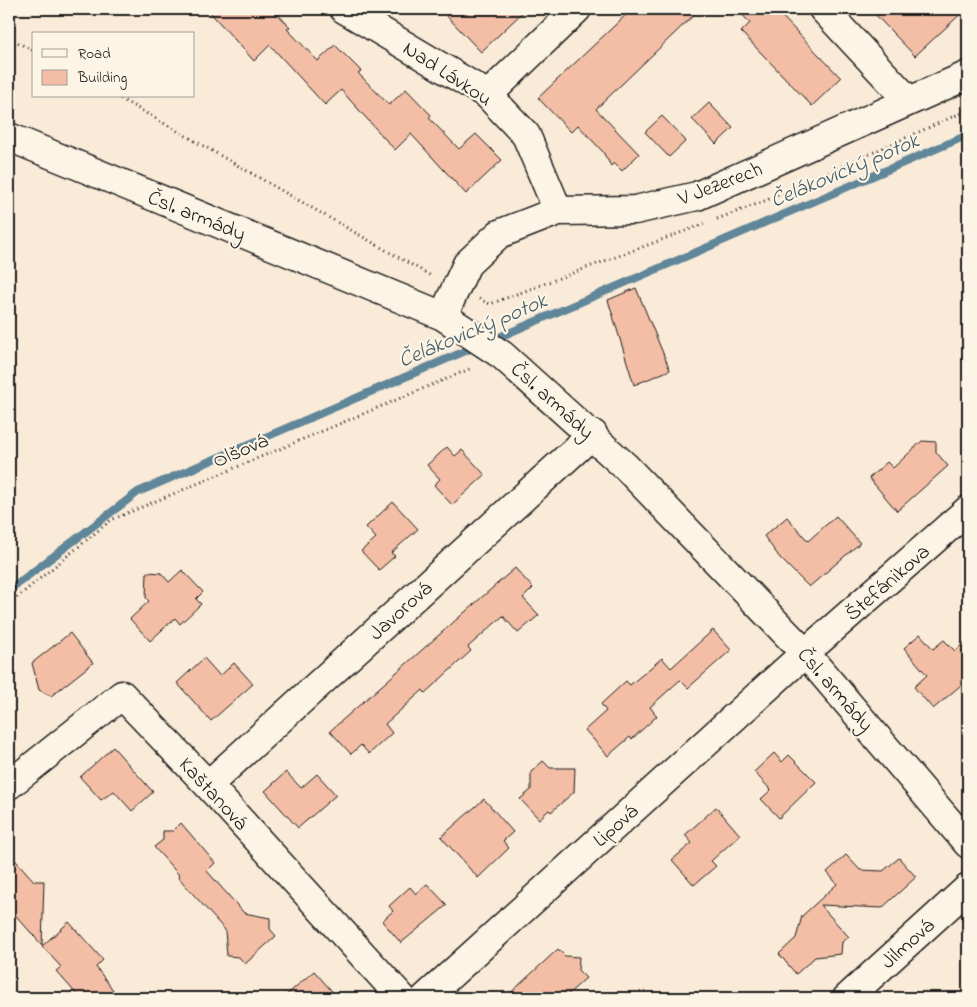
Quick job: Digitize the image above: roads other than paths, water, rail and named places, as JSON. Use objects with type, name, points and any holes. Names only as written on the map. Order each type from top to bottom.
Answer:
[{"type":"street","name":"Nad Lávkou","points":[[344,9],[488,95],[526,136],[558,210]]},
{"type":"street","points":[[488,95],[577,9]]},
{"type":"street","points":[[823,9],[909,101]]},
{"type":"street","name":"V Jezerech","points":[[443,316],[467,264],[499,234],[558,210],[635,210],[697,196],[968,75]]},
{"type":"street","name":"Čsl. armády","points":[[9,137],[443,316],[500,353],[593,434],[805,653],[968,844]]},
{"type":"street","name":"Javorová","points":[[208,785],[593,434]]},
{"type":"street","name":"Štefánikova","points":[[805,653],[968,510]]},
{"type":"street","name":"Lipová","points":[[425,998],[805,653]]},
{"type":"street","name":"Kaštanová","points":[[9,785],[122,696],[208,785],[402,998]]},
{"type":"street","name":"Jilmová","points":[[847,998],[968,888]]},
{"type":"waterway","name":"Čelákovický potok","points":[[490,341],[968,135]]},
{"type":"waterway","name":"Čelákovický potok","points":[[9,590],[138,492],[477,346]]}]
